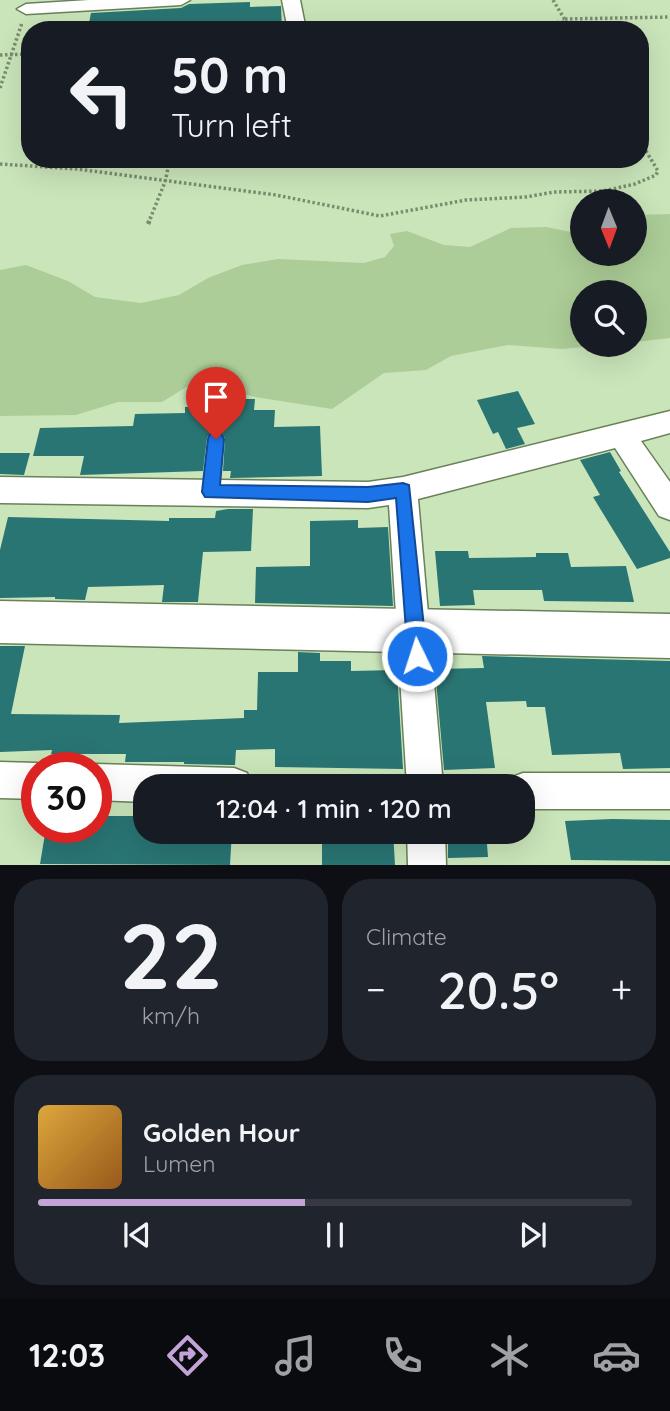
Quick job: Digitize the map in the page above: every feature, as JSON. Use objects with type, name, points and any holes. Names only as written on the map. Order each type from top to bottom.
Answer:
[{"type":"street","points":[[26,9],[181,0]]},
{"type":"street","points":[[291,0],[295,21]]},
{"type":"street","points":[[0,490],[368,495],[403,490],[670,422]]},
{"type":"street","points":[[622,435],[670,507]]},
{"type":"street","points":[[403,490],[424,774]]},
{"type":"street","points":[[0,622],[670,636]]},
{"type":"street","points":[[0,780],[21,781]]},
{"type":"street","points":[[112,782],[133,783]]},
{"type":"street","points":[[535,790],[670,791]]},
{"type":"street","points":[[426,844],[426,865]]},
{"type":"lane","points":[[211,492],[216,439]]},
{"type":"path","points":[[553,0],[565,21],[670,17]]},
{"type":"path","points":[[23,21],[26,9]]},
{"type":"path","points":[[0,88],[21,27]]},
{"type":"path","points":[[0,55],[21,55]]},
{"type":"path","points":[[62,168],[284,196],[380,216],[466,200],[526,197],[554,191],[590,193],[635,184],[656,175],[658,171],[649,156]]},
{"type":"path","points":[[0,164],[21,165]]},
{"type":"path","points":[[148,224],[168,168]]},
{"type":"green space","points":[[670,214],[670,338],[647,341],[647,280],[570,280],[570,348],[508,345],[451,356],[426,370],[384,373],[332,409],[255,397],[196,381],[162,402],[118,402],[76,415],[0,416],[0,270],[26,265],[68,281],[95,297],[141,303],[179,295],[208,278],[242,265],[278,259],[364,263],[385,257],[394,246],[390,234],[407,231],[444,245],[470,247],[511,228],[546,227],[570,232],[570,266],[648,266],[648,215]]},
{"type":"building","points":[[250,2],[250,7],[281,6],[282,21],[89,21],[91,13],[181,8],[189,4]]},
{"type":"building","points":[[518,391],[535,424],[517,428],[525,444],[506,449],[498,432],[493,434],[477,400]]},
{"type":"building","points":[[223,399],[255,399],[254,410],[275,410],[274,427],[320,426],[322,476],[230,478],[231,471],[223,471],[225,438],[217,431],[210,433],[207,438],[203,471],[80,475],[84,456],[33,456],[40,428],[133,426],[135,414],[185,413],[185,407],[223,407]]},
{"type":"building","points":[[610,452],[621,471],[619,472],[670,552],[670,558],[637,569],[593,497],[600,495],[580,460]]},
{"type":"building","points":[[0,453],[30,453],[24,475],[0,474]]},
{"type":"building","points":[[253,509],[251,551],[203,552],[198,602],[162,602],[164,585],[88,587],[85,600],[55,597],[0,598],[0,550],[8,517],[169,521],[169,518],[215,518],[216,511]]},
{"type":"building","points":[[358,520],[358,528],[388,527],[393,606],[255,603],[256,567],[310,566],[310,521]]},
{"type":"building","points":[[435,551],[468,551],[469,558],[536,557],[536,553],[568,553],[571,567],[626,566],[634,602],[544,601],[542,590],[473,590],[475,605],[440,606]]},
{"type":"building","points":[[0,646],[25,646],[11,714],[120,715],[119,723],[244,718],[244,710],[257,710],[258,672],[298,672],[298,652],[320,653],[320,661],[351,661],[351,671],[397,670],[403,769],[275,767],[275,749],[236,750],[235,765],[125,762],[126,754],[112,752],[0,752]]},
{"type":"building","points":[[482,656],[670,661],[670,768],[623,769],[620,753],[552,755],[545,707],[527,707],[526,701],[486,702],[495,768],[444,770],[435,669],[484,668]]},
{"type":"building","points":[[112,816],[133,816],[133,844],[231,844],[230,865],[40,864],[44,843],[112,843]]},
{"type":"building","points":[[670,820],[670,861],[571,860],[565,821]]},
{"type":"building","points":[[322,844],[394,844],[395,865],[322,865]]},
{"type":"building","points":[[448,844],[487,844],[488,857],[448,858]]},
{"type":"route","points":[[216,439],[211,492],[368,495],[403,490],[417,656]]}]
